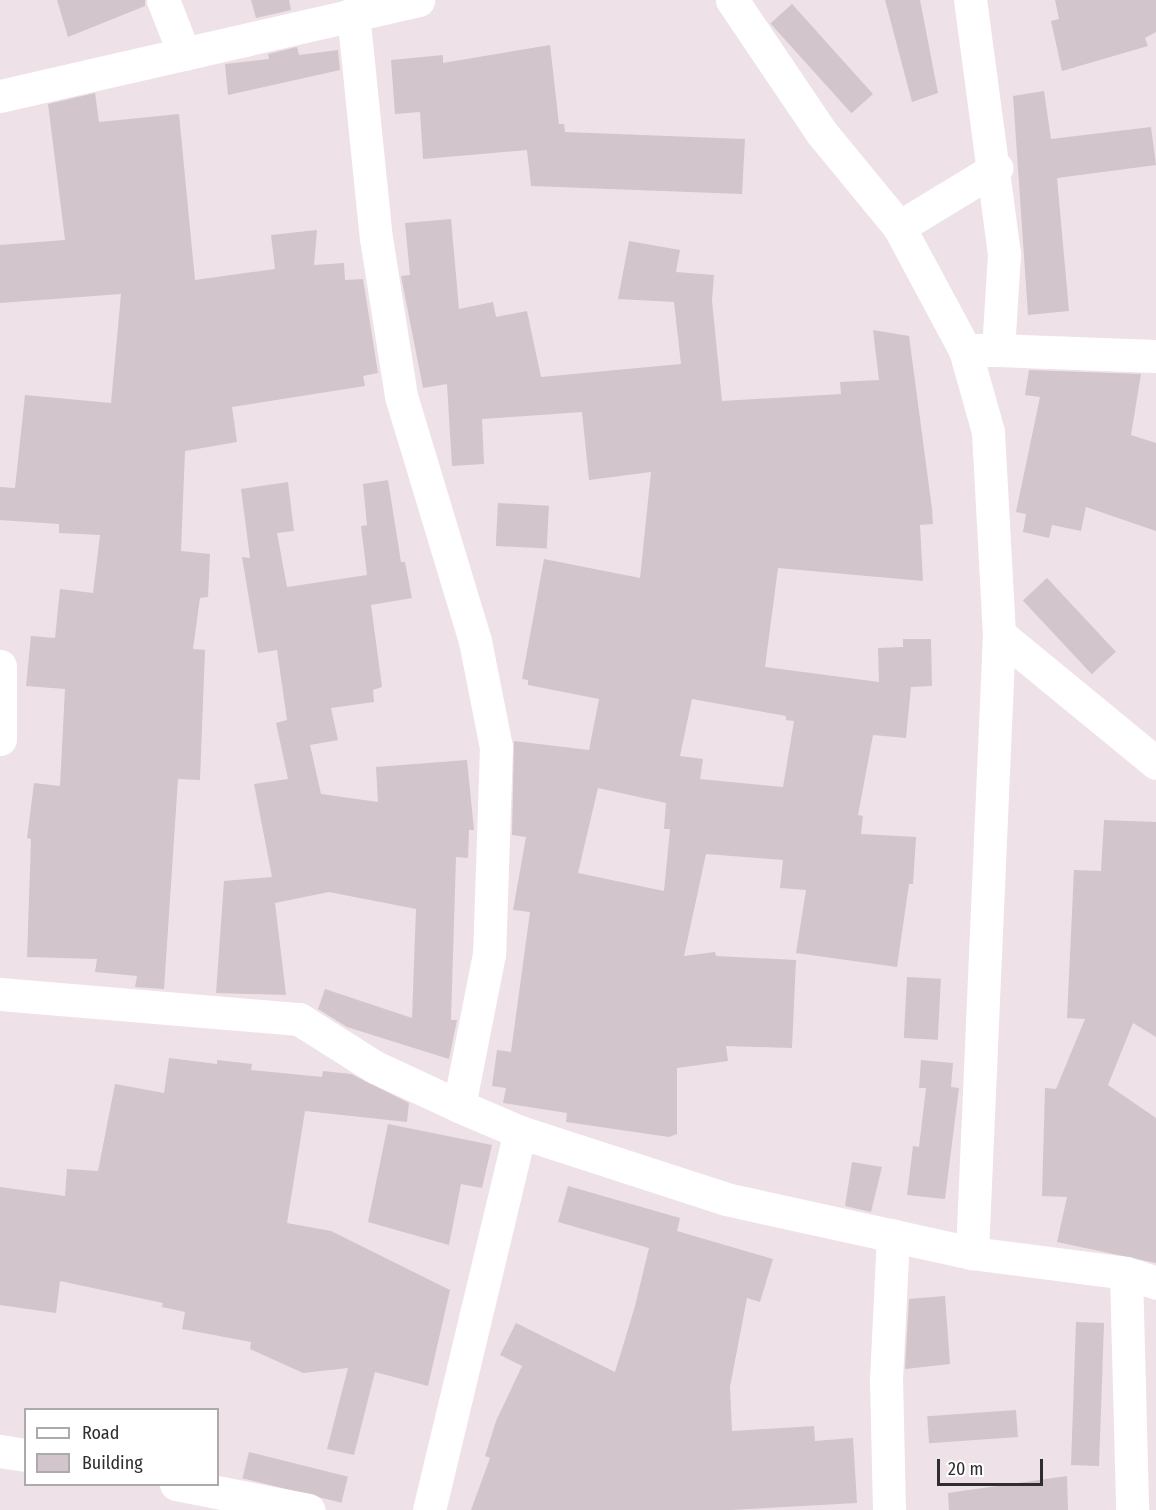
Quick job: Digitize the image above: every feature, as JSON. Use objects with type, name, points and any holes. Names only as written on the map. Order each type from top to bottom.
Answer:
[{"type":"street","points":[[163,0],[184,54]]},
{"type":"street","points":[[0,96],[353,13],[418,0]]},
{"type":"street","points":[[732,0],[821,132],[899,227],[965,350],[988,432],[999,634],[972,1253]]},
{"type":"street","points":[[970,0],[996,168],[1004,254],[998,350]]},
{"type":"street","points":[[353,13],[376,238],[401,396],[475,641],[496,747],[489,954],[459,1106]]},
{"type":"street","points":[[899,227],[996,168]]},
{"type":"street","points":[[965,350],[1156,356]]},
{"type":"street","points":[[999,634],[1156,763]]},
{"type":"street","points":[[0,666],[0,740]]},
{"type":"street","points":[[0,994],[299,1018],[375,1067],[520,1132],[726,1199],[972,1253],[1141,1278],[1132,1510]]},
{"type":"street","points":[[429,1510],[520,1132]]},
{"type":"street","points":[[889,1510],[886,1378],[892,1235]]},
{"type":"street","points":[[0,1450],[24,1455]]},
{"type":"street","points":[[181,1486],[308,1510]]},
{"type":"building","points":[[57,0],[145,0],[145,6],[68,37]]},
{"type":"building","points":[[251,0],[289,0],[291,10],[256,18]]},
{"type":"building","points":[[885,0],[920,0],[938,93],[912,102]]},
{"type":"building","points":[[1055,0],[1156,0],[1156,32],[1145,38],[1148,46],[1062,71],[1051,21],[1059,19]]},
{"type":"building","points":[[792,4],[873,94],[851,113],[770,23]]},
{"type":"building","points":[[550,45],[559,124],[564,124],[565,132],[745,139],[742,194],[531,186],[527,150],[423,159],[420,112],[395,114],[391,60],[443,55],[443,63]]},
{"type":"building","points":[[297,47],[299,55],[338,50],[340,70],[228,95],[225,64],[269,59],[268,54]]},
{"type":"building","points":[[1044,91],[1051,139],[1151,127],[1156,165],[1057,178],[1069,311],[1028,315],[1013,96]]},
{"type":"building","points":[[95,93],[99,122],[179,114],[195,280],[275,269],[271,235],[317,230],[314,265],[344,263],[345,280],[363,279],[378,373],[363,376],[365,386],[232,407],[237,442],[185,451],[181,551],[210,554],[208,597],[200,598],[193,649],[205,650],[200,780],[178,779],[164,989],[135,987],[137,976],[95,972],[97,959],[27,957],[31,839],[27,838],[34,783],[60,786],[65,689],[26,686],[31,636],[55,638],[60,589],[93,593],[100,535],[59,533],[59,524],[0,520],[0,487],[15,488],[25,395],[111,403],[121,294],[0,303],[0,245],[65,240],[48,104]]},
{"type":"building","points":[[451,219],[459,309],[493,302],[496,317],[527,311],[541,377],[681,364],[674,302],[618,299],[629,241],[680,250],[676,272],[714,275],[712,301],[722,401],[841,394],[840,382],[879,380],[873,330],[909,336],[933,524],[920,525],[923,581],[778,568],[765,667],[879,682],[878,648],[903,647],[903,639],[931,639],[932,686],[911,687],[906,738],[873,735],[858,815],[863,816],[861,834],[916,837],[913,884],[909,884],[897,967],[796,953],[806,890],[780,888],[783,860],[706,854],[684,956],[715,952],[716,956],[796,960],[792,1048],[726,1046],[728,1061],[677,1068],[677,1134],[669,1137],[566,1122],[567,1113],[503,1103],[506,1088],[492,1086],[497,1050],[511,1052],[530,912],[513,910],[526,837],[512,835],[514,741],[589,750],[599,699],[528,685],[528,680],[522,679],[544,559],[640,578],[651,472],[589,480],[582,412],[482,419],[484,464],[452,466],[447,384],[423,388],[401,276],[410,275],[405,223]],"holes":[[[692,699],[786,716],[786,720],[794,721],[783,787],[700,779],[703,759],[680,756]],[[598,788],[666,803],[664,829],[670,829],[664,891],[578,873]]]},
{"type":"building","points":[[1029,370],[1141,374],[1131,435],[1156,443],[1156,531],[1086,507],[1081,531],[1052,525],[1049,538],[1023,532],[1026,514],[1016,512],[1040,397],[1025,395]]},
{"type":"building","points":[[388,480],[401,562],[405,562],[412,598],[371,605],[382,687],[373,690],[374,702],[331,708],[338,740],[310,745],[321,794],[378,802],[376,767],[467,760],[474,830],[469,830],[468,858],[456,857],[451,1020],[457,1020],[449,1059],[347,1027],[318,1009],[325,989],[412,1018],[416,909],[329,892],[275,903],[286,995],[216,993],[224,881],[272,877],[254,784],[288,779],[276,723],[287,720],[277,650],[258,653],[242,557],[250,558],[241,489],[288,482],[294,531],[277,533],[287,587],[367,575],[361,526],[367,525],[363,484]]},
{"type":"building","points":[[498,503],[549,506],[547,549],[496,546]]},
{"type":"building","points":[[1047,578],[1116,652],[1092,674],[1023,601]]},
{"type":"building","points":[[1104,820],[1156,822],[1156,1037],[1133,1023],[1108,1085],[1156,1118],[1156,1263],[1057,1242],[1067,1197],[1042,1196],[1045,1088],[1056,1089],[1085,1019],[1067,1018],[1074,870],[1101,871]]},
{"type":"building","points":[[907,977],[941,979],[938,1040],[904,1038]]},
{"type":"building","points":[[169,1058],[217,1064],[217,1060],[252,1064],[251,1070],[322,1077],[323,1071],[351,1074],[409,1103],[407,1122],[305,1111],[287,1223],[331,1231],[450,1290],[428,1386],[375,1372],[354,1455],[327,1449],[348,1368],[303,1373],[250,1349],[251,1342],[182,1329],[185,1312],[162,1307],[163,1303],[60,1281],[56,1313],[0,1305],[0,1187],[65,1196],[67,1169],[98,1171],[115,1084],[164,1093]]},
{"type":"building","points":[[921,1060],[953,1063],[951,1087],[959,1088],[945,1199],[907,1195],[913,1146],[919,1147],[926,1088],[919,1088]]},
{"type":"building","points":[[388,1124],[492,1145],[482,1188],[461,1184],[449,1245],[368,1222]]},
{"type":"building","points":[[852,1162],[882,1167],[871,1212],[845,1206]]},
{"type":"building","points":[[568,1186],[680,1218],[677,1231],[773,1259],[760,1302],[747,1298],[730,1387],[732,1431],[814,1426],[815,1441],[853,1438],[857,1503],[731,1510],[471,1510],[490,1458],[485,1456],[496,1421],[522,1366],[500,1355],[516,1323],[615,1372],[635,1306],[649,1248],[558,1222]]},
{"type":"building","points":[[945,1296],[950,1364],[905,1369],[909,1299]]},
{"type":"building","points":[[1076,1322],[1104,1323],[1099,1466],[1071,1465]]},
{"type":"building","points":[[1016,1410],[1018,1437],[929,1443],[927,1416]]},
{"type":"building","points":[[249,1452],[348,1477],[341,1503],[242,1478]]},
{"type":"building","points":[[1067,1476],[1068,1510],[949,1510],[948,1493]]}]
